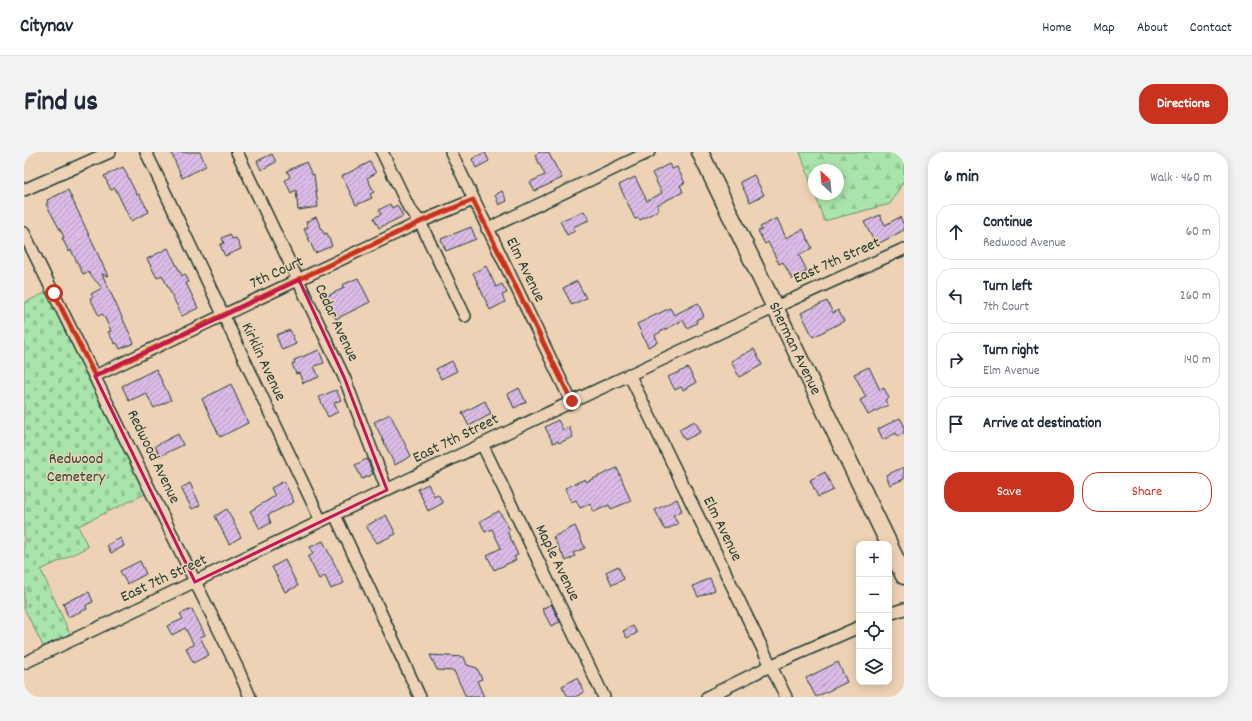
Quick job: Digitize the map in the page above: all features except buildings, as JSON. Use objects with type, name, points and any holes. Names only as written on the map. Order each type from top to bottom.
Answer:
[{"type":"street","points":[[24,190],[110,152]]},
{"type":"street","name":"Kirklin Avenue","points":[[146,152],[321,521]]},
{"type":"street","name":"Cedar Avenue","points":[[236,152],[299,280],[344,377],[387,490]]},
{"type":"street","points":[[382,152],[409,208],[420,222],[465,316]]},
{"type":"street","name":"Elm Avenue","points":[[451,152],[572,401]]},
{"type":"street","points":[[487,228],[649,152]]},
{"type":"street","name":"Sherman Avenue","points":[[700,152],[888,541]]},
{"type":"street","name":"7th Court","points":[[95,376],[420,222],[473,200]]},
{"type":"street","name":"Redwood Avenue","points":[[24,233],[29,254],[95,376],[238,669],[250,697]]},
{"type":"street","name":"East 7th Street","points":[[24,662],[195,582],[629,374],[774,306],[904,249]]},
{"type":"street","name":"Elm Avenue","points":[[629,374],[786,697]]},
{"type":"street","name":"Maple Avenue","points":[[482,444],[604,697]]},
{"type":"street","points":[[334,515],[420,697]]},
{"type":"street","name":"Sherman Avenue","points":[[892,550],[904,576]]},
{"type":"street","points":[[892,613],[904,609]]},
{"type":"street","points":[[707,697],[770,666],[856,628]]},
{"type":"highlighted area","points":[[299,280],[344,377],[387,490],[195,582],[95,376]]},
{"type":"green space","points":[[800,152],[904,152],[904,180],[890,204],[824,221],[817,200],[844,200],[844,164],[808,164],[808,175]]},
{"type":"green space","name":"Redwood Cemetery","points":[[49,291],[147,493],[78,526],[88,547],[41,570],[70,634],[43,646],[24,608],[24,303]]},
{"type":"route","points":[[54,293],[95,376],[420,222],[473,200],[572,401]]}]
